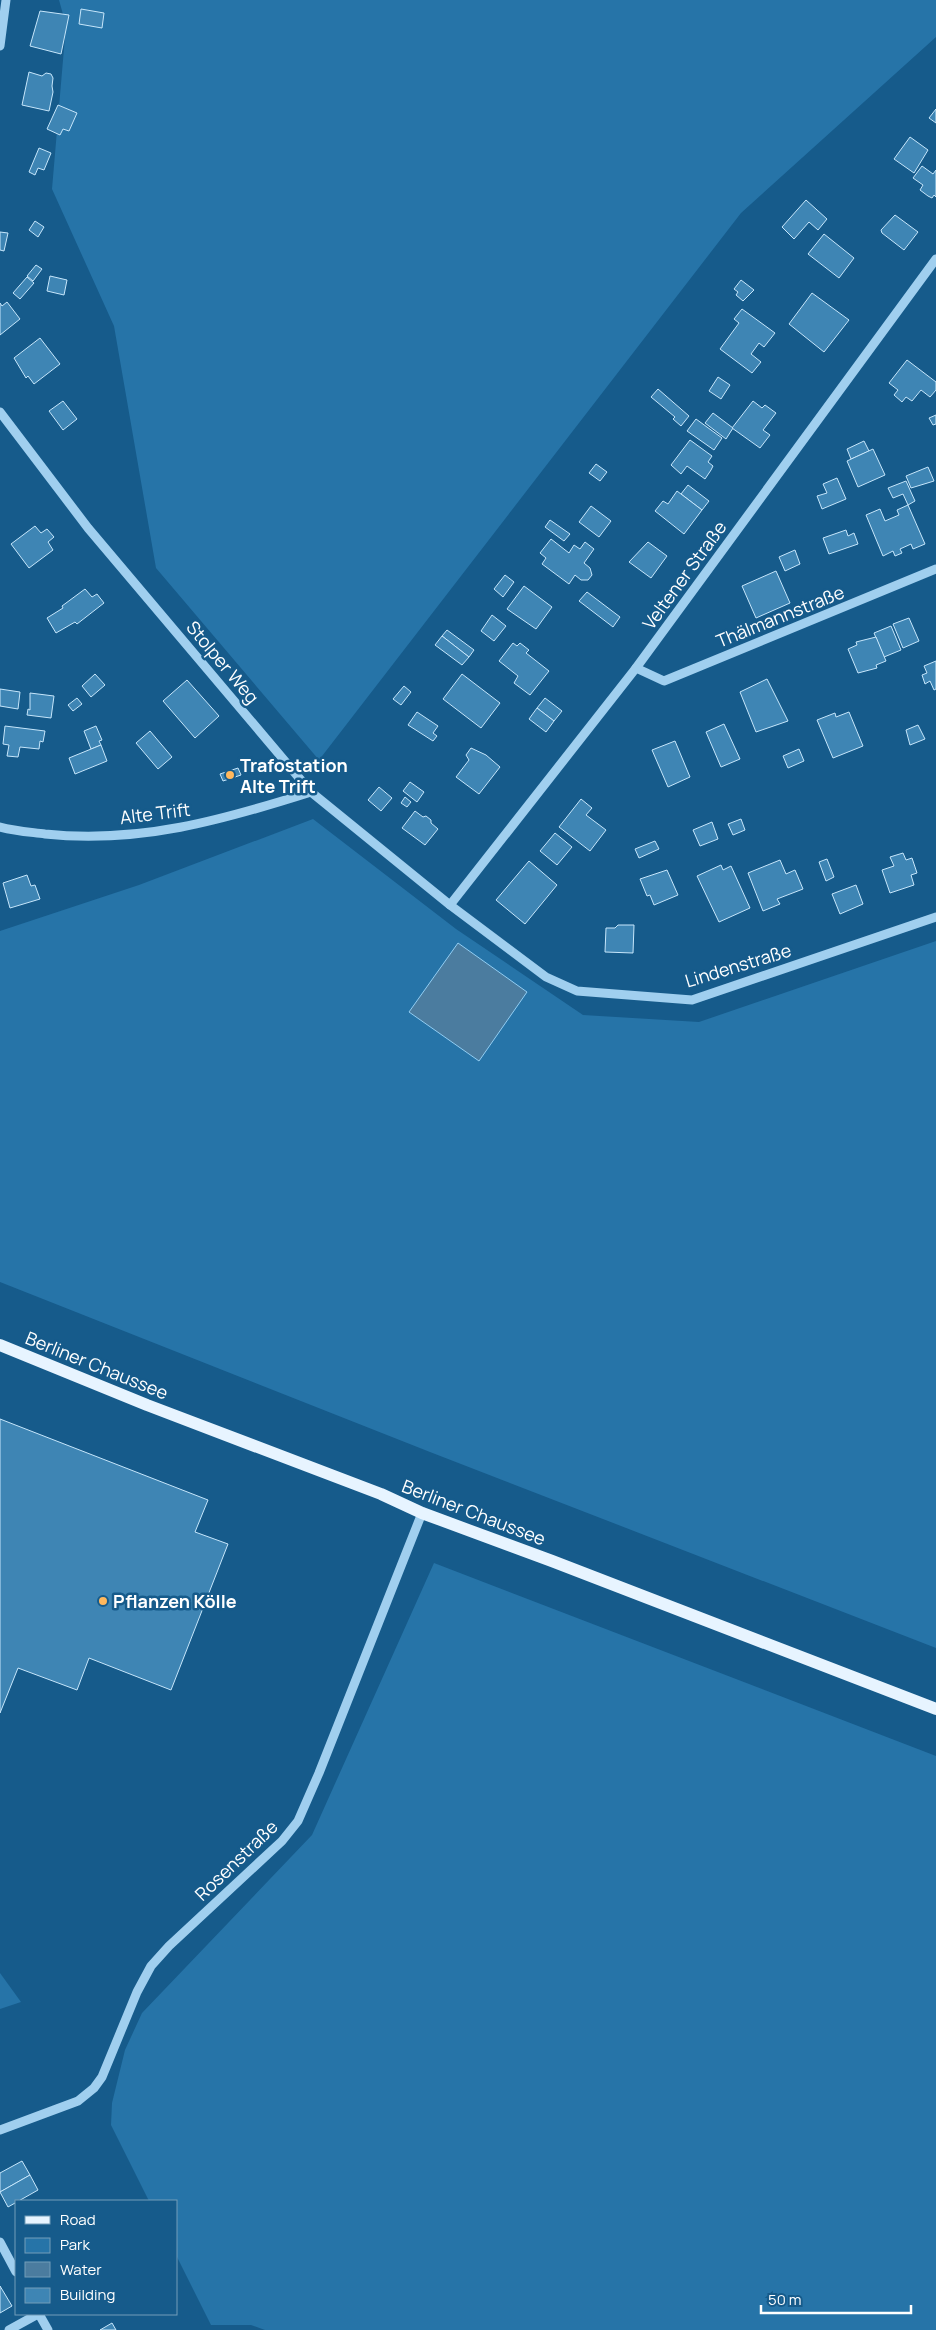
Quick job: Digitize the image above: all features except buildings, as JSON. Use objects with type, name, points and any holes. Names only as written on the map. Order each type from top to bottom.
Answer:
[{"type":"main road","name":"Berliner Chaussee","points":[[0,1345],[147,1405],[381,1494],[422,1513],[936,1709]]},
{"type":"street","points":[[0,46],[6,0]]},
{"type":"street","name":"Veltener Straße","points":[[450,905],[636,668],[936,259]]},
{"type":"street","name":"Stolper Weg","points":[[0,412],[88,528],[311,792],[450,905]]},
{"type":"street","name":"Thälmannstraße","points":[[636,668],[664,681],[936,569]]},
{"type":"street","name":"Alte Trift","points":[[0,827],[75,837],[160,832],[234,817],[311,792]]},
{"type":"street","name":"Lindenstraße","points":[[450,905],[546,977],[577,991],[692,1000],[936,916]]},
{"type":"street","name":"Rosenstraße","points":[[0,2130],[78,2101],[94,2088],[102,2077],[137,1992],[151,1966],[169,1946],[282,1841],[298,1821],[319,1773],[422,1513]]},
{"type":"street","points":[[0,2242],[15,2270]]},
{"type":"street","points":[[8,2330],[37,2315]]},
{"type":"street","points":[[40,2315],[48,2330]]},
{"type":"green space","points":[[59,0],[936,0],[936,37],[741,213],[319,760],[156,568],[114,326],[52,189],[66,25]]},
{"type":"green space","points":[[313,819],[456,929],[583,1015],[699,1022],[936,941],[936,1648],[430,1452],[0,1282],[0,931],[139,885]]},
{"type":"green space","points":[[434,1563],[936,1756],[936,2330],[265,2330],[251,2325],[211,2325],[178,2259],[178,2200],[148,2200],[111,2125],[112,2103],[125,2050],[142,2013],[312,1835]]},
{"type":"green space","points":[[0,1973],[21,2002],[0,2009]]},
{"type":"water","points":[[458,943],[527,992],[479,1061],[409,1012]]},
{"type":"place","name":"Trafostation Alte Trift","points":[[230,775]]},
{"type":"place","name":"Pflanzen Kölle","points":[[103,1601]]}]
